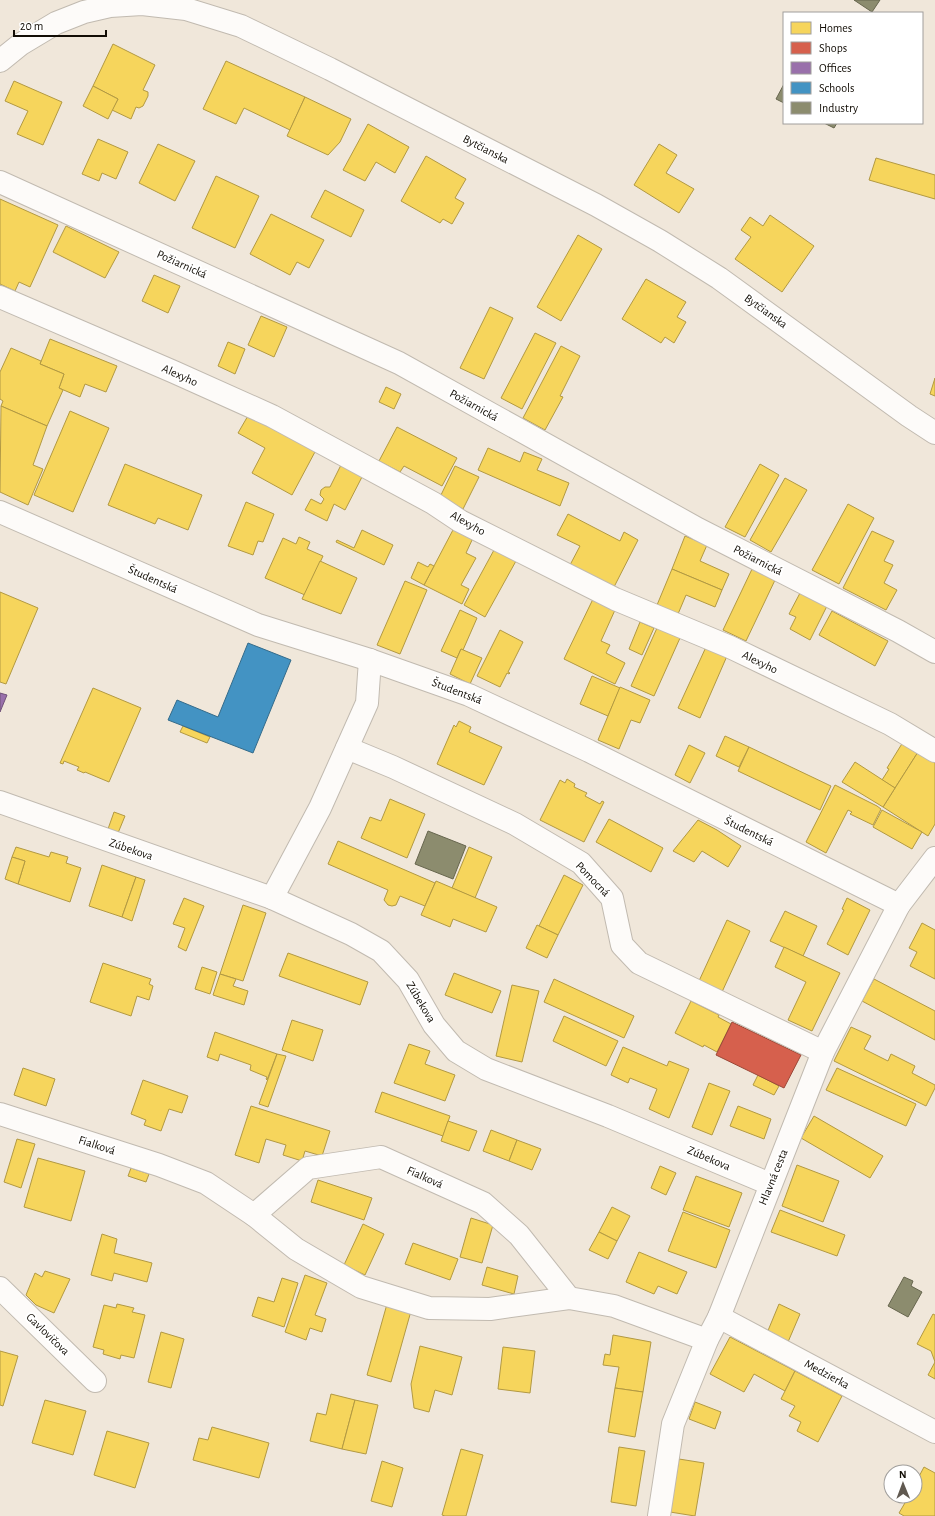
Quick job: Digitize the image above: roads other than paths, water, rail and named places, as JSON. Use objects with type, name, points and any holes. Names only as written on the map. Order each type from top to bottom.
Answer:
[{"type":"street","name":"Bytčianska","points":[[0,61],[21,44],[56,23],[110,3],[142,4],[186,9],[241,26],[330,69],[596,205],[660,241],[719,278],[909,416],[935,433]]},
{"type":"street","name":"Požiarnická","points":[[0,182],[399,363],[698,529],[898,631],[935,652]]},
{"type":"street","name":"Alexyho","points":[[0,297],[272,416],[433,503],[467,524],[615,598],[730,647],[890,724],[935,751]]},
{"type":"street","name":"Študentská","points":[[0,512],[258,625],[370,660],[469,695],[589,751],[899,905]]},
{"type":"street","points":[[272,898],[320,808],[367,703],[370,660]]},
{"type":"street","name":"Pomocná","points":[[347,748],[394,767],[514,824],[581,863],[612,898],[622,945],[639,963],[823,1052]]},
{"type":"street","name":"Zúbekova","points":[[0,802],[272,898],[350,934],[381,951],[408,980],[434,1025],[456,1051],[462,1055],[486,1069],[608,1116],[770,1184]]},
{"type":"street","name":"Hlavná cesta","points":[[659,1516],[673,1424],[706,1340],[719,1317],[823,1052],[899,905],[935,858]]},
{"type":"street","name":"Fialková","points":[[0,1114],[159,1165],[206,1184],[254,1215],[296,1249],[361,1287],[429,1308],[490,1309],[569,1298],[614,1306],[706,1340]]},
{"type":"street","name":"Fialková","points":[[254,1215],[308,1168],[380,1157],[483,1203],[519,1235],[569,1298]]},
{"type":"street","name":"Gavlovičova","points":[[0,1288],[95,1381]]},
{"type":"street","name":"Medzierka","points":[[719,1317],[935,1432]]}]
